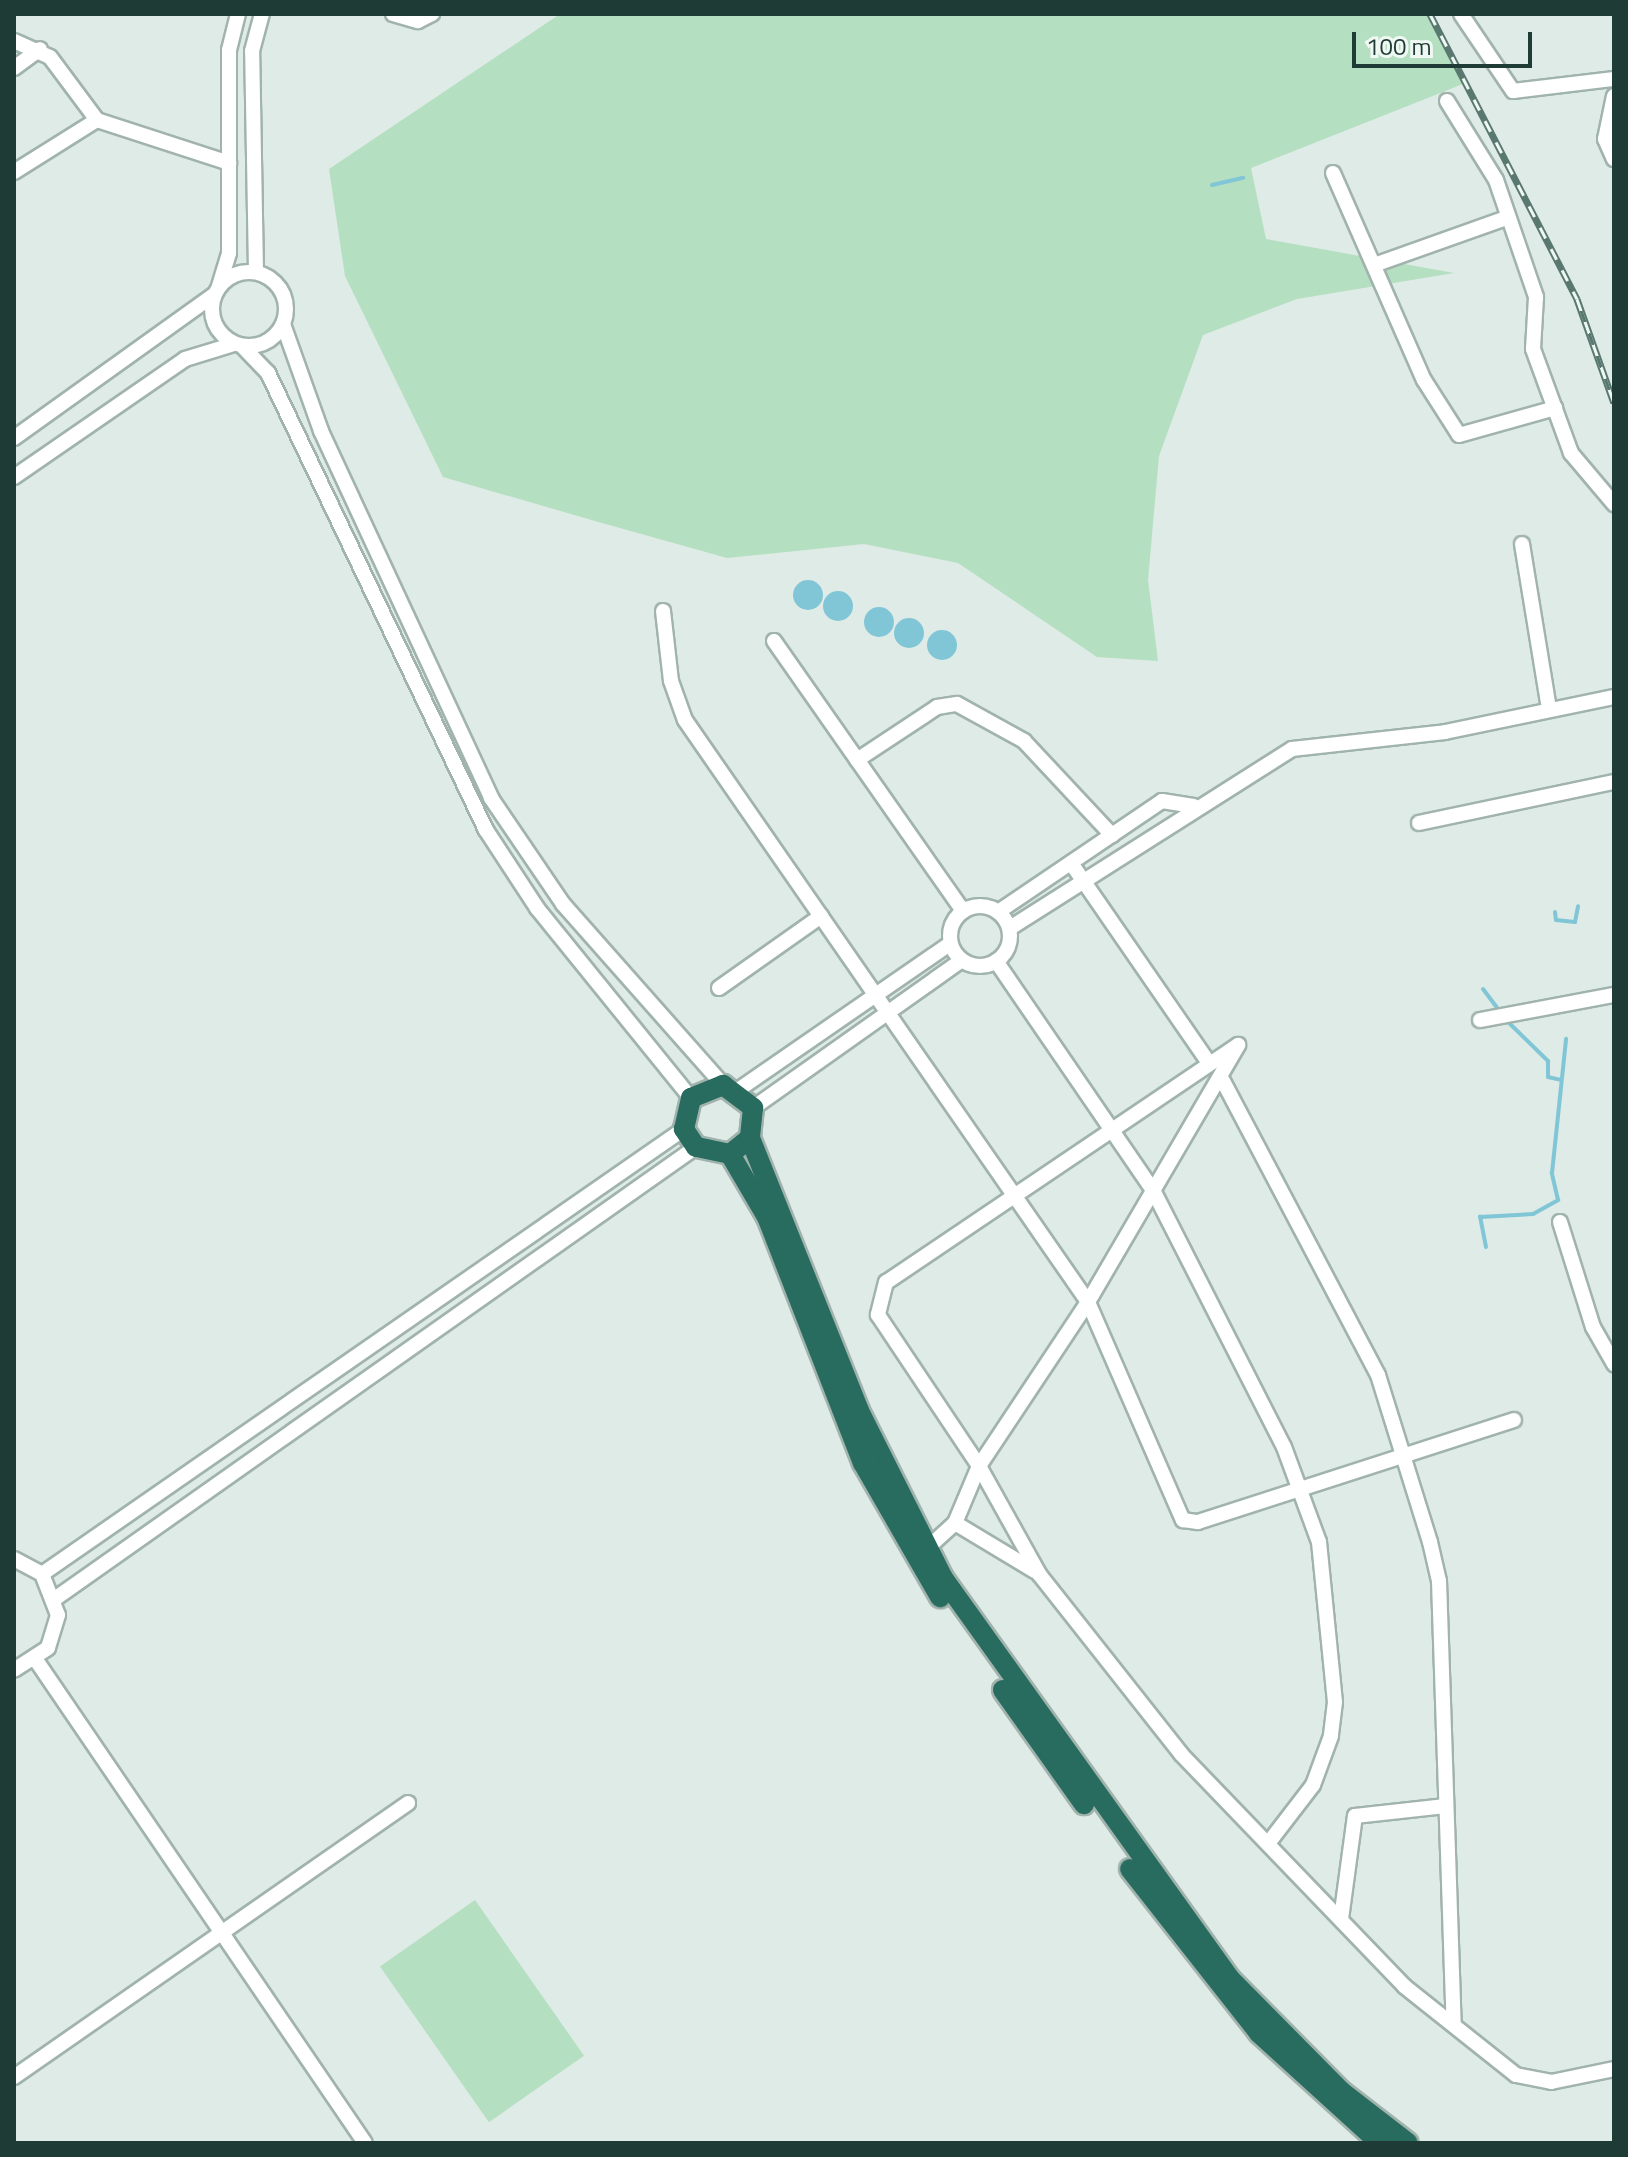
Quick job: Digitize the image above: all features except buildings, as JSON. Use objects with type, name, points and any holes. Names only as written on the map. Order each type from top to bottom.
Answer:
[{"type":"highway","points":[[921,1554],[859,1411],[750,1138],[753,1108],[730,1087],[691,1098],[684,1129],[696,1147],[730,1154],[767,1217],[863,1463],[921,1554],[1171,1914],[1259,2033],[1370,2140]]},
{"type":"highway","points":[[730,1154],[750,1138]]},
{"type":"highway","points":[[1171,1914],[1256,2010],[1342,2092],[1408,2143]]},
{"type":"street","points":[[238,14],[229,50],[229,253],[216,290],[212,318],[268,373],[486,830],[537,908],[691,1098]]},
{"type":"street","points":[[256,272],[252,51],[262,14]]},
{"type":"street","points":[[393,14],[418,21],[432,14]]},
{"type":"street","points":[[1461,14],[1513,91],[1614,79]]},
{"type":"street","points":[[14,41],[40,49],[97,120],[229,163]]},
{"type":"street","points":[[14,68],[40,49]]},
{"type":"street","points":[[229,50],[252,51]]},
{"type":"street","points":[[1614,96],[1605,139],[1614,159]]},
{"type":"street","points":[[1447,101],[1488,162],[1536,297],[1530,333],[1571,453],[1614,504]]},
{"type":"street","points":[[14,172],[97,120]]},
{"type":"street","points":[[1333,173],[1424,380],[1459,435],[1555,408]]},
{"type":"street","points":[[1374,265],[1506,218]]},
{"type":"street","points":[[14,438],[236,273],[256,272],[282,291],[283,324],[321,431],[491,798],[563,904],[730,1087],[950,944]]},
{"type":"street","points":[[14,477],[185,359],[238,345],[267,342],[283,324]]},
{"type":"street","points":[[1522,544],[1549,709]]},
{"type":"street","points":[[663,611],[671,681],[685,720],[1088,1302],[1183,1520],[1198,1522],[1301,1486],[1514,1420]]},
{"type":"street","points":[[774,641],[963,911]]},
{"type":"street","points":[[996,961],[1010,928],[1194,806],[1292,749],[1445,732],[1614,697]]},
{"type":"street","points":[[857,760],[937,707],[957,704],[1024,741],[1112,835]]},
{"type":"street","points":[[1419,823],[1614,782]]},
{"type":"street","points":[[998,912],[1162,801],[1194,806]]},
{"type":"street","points":[[1071,863],[1207,1060]]},
{"type":"street","points":[[961,961],[950,944],[951,926],[963,911],[981,906],[998,912],[1010,928]]},
{"type":"street","points":[[719,988],[821,916]]},
{"type":"street","points":[[753,1108],[961,961],[996,961]]},
{"type":"street","points":[[996,961],[1114,1124],[1153,1190],[1301,1486],[1326,1577],[1335,1702],[1313,1785],[1270,1841]]},
{"type":"street","points":[[1480,1020],[1614,995]]},
{"type":"street","points":[[921,1554],[955,1523],[979,1466],[1088,1302],[1153,1190],[1223,1081],[1238,1045],[1207,1060],[886,1282],[876,1301],[878,1315],[979,1466],[1039,1574],[1181,1754],[1270,1841],[1404,1986],[1527,2080],[1614,2069]]},
{"type":"street","points":[[1223,1081],[1363,1342],[1406,1454],[1439,1581],[1454,2024]]},
{"type":"street","points":[[42,1574],[684,1129]]},
{"type":"street","points":[[56,1598],[696,1147]]},
{"type":"street","points":[[1560,1222],[1593,1327],[1614,1364]]},
{"type":"street","points":[[955,1523],[1039,1574]]},
{"type":"street","points":[[14,1559],[42,1574],[56,1598],[56,1632],[36,1660],[14,1670]]},
{"type":"street","points":[[36,1660],[365,2143]]},
{"type":"street","points":[[14,2077],[408,1803]]},
{"type":"street","points":[[1341,1919],[1355,1816],[1445,1806]]},
{"type":"green space","points":[[560,14],[1430,14],[1468,82],[1251,168],[1266,239],[1454,273],[1297,299],[1203,335],[1159,456],[1148,580],[1158,661],[1097,657],[958,563],[864,544],[727,558],[443,477],[345,276],[329,169]]},
{"type":"green space","points":[[475,1900],[584,2056],[489,2122],[380,1967]]},
{"type":"water","points":[[808,580],[818,585],[823,595],[818,605],[808,610],[798,605],[793,595],[798,585]]},
{"type":"water","points":[[838,591],[848,596],[853,606],[848,616],[838,621],[828,616],[823,606],[828,596]]},
{"type":"water","points":[[879,607],[889,612],[894,622],[889,632],[879,637],[869,632],[864,622],[869,612]]},
{"type":"water","points":[[909,618],[919,623],[924,633],[919,643],[909,648],[899,643],[894,633],[899,623]]},
{"type":"water","points":[[942,630],[952,635],[957,645],[952,655],[942,660],[932,655],[927,645],[932,635]]},
{"type":"waterway","points":[[1212,185],[1243,178]]},
{"type":"waterway","points":[[1555,912],[1556,920],[1575,922],[1578,906]]},
{"type":"waterway","points":[[1483,989],[1501,1013]]},
{"type":"waterway","points":[[1506,1020],[1548,1061],[1548,1077],[1561,1080]]},
{"type":"waterway","points":[[1486,1247],[1480,1217],[1533,1214],[1558,1200],[1552,1173],[1566,1039]]},
{"type":"waterway","points":[[1614,1322],[1614,1346]]},
{"type":"railway","points":[[1430,14],[1577,299],[1614,403]]}]
